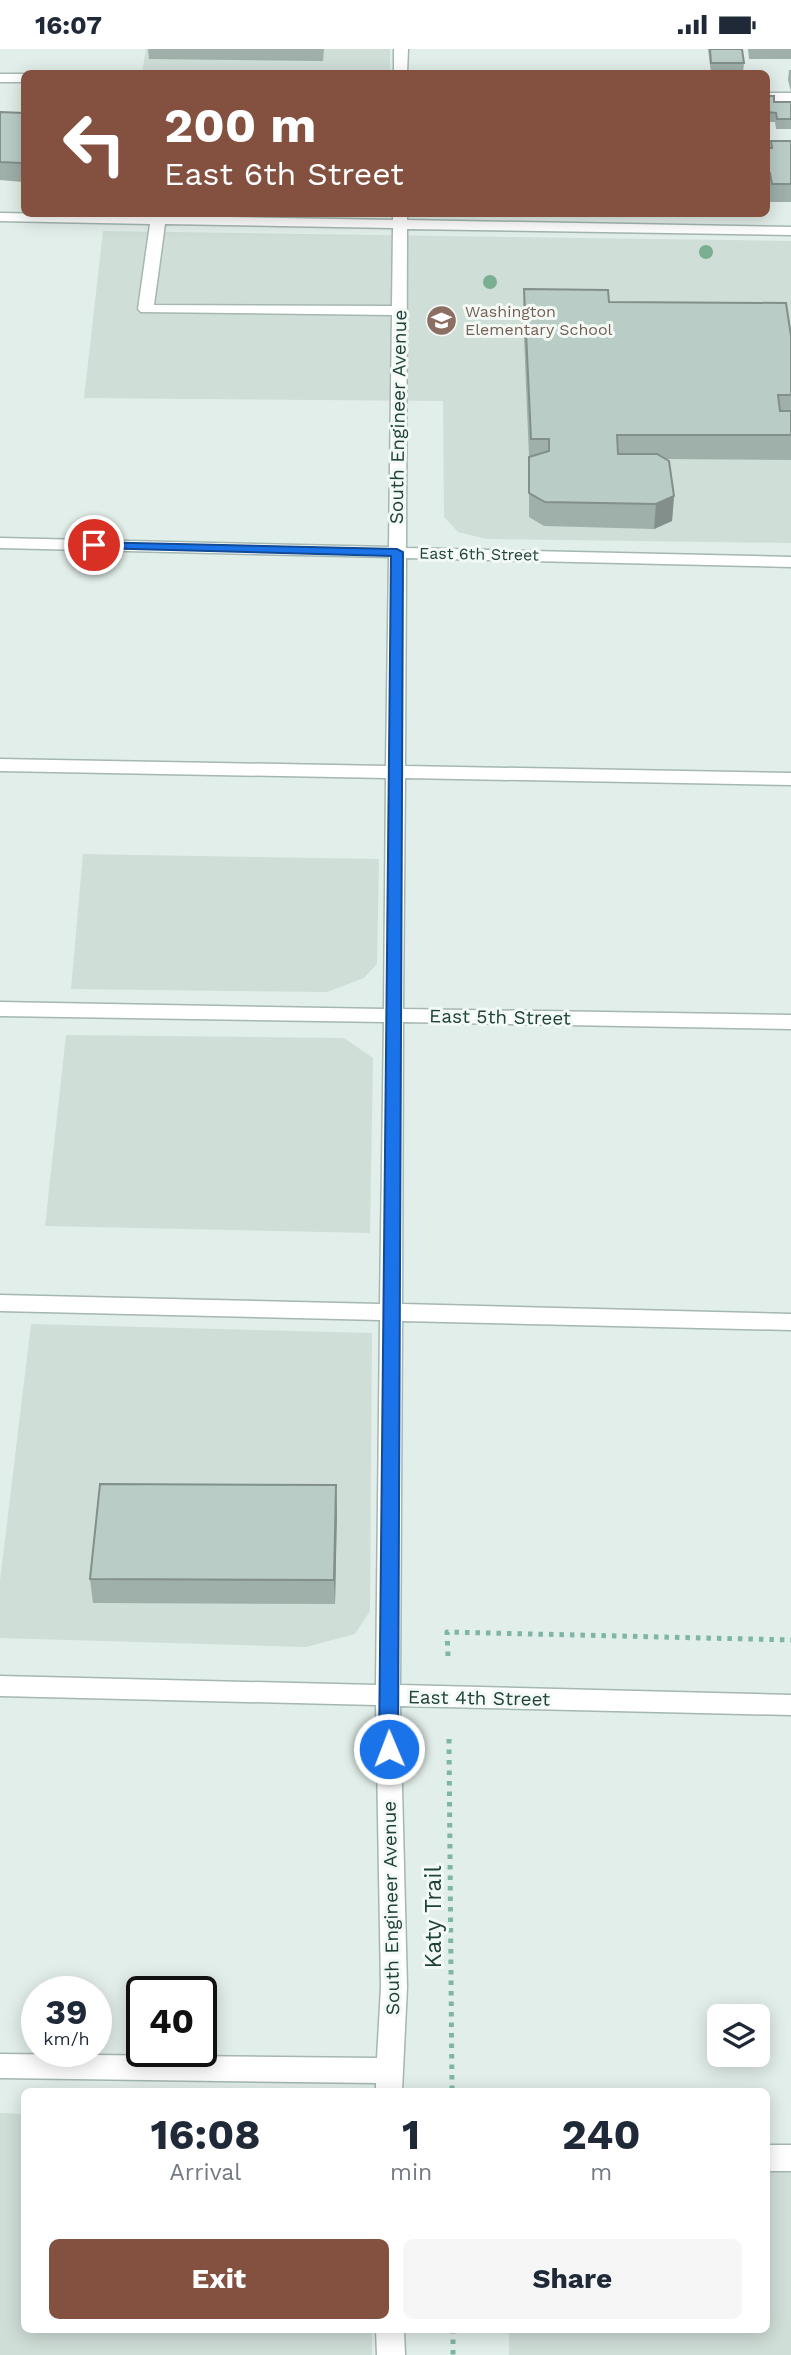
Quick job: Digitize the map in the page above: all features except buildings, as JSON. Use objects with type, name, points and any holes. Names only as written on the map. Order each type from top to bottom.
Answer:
[{"type":"street","points":[[401,49],[401,70]]},
{"type":"street","points":[[0,78],[21,78]]},
{"type":"street","points":[[770,97],[791,97]]},
{"type":"street","points":[[0,217],[158,220],[400,219],[791,231]]},
{"type":"street","name":"South Engineer Avenue","points":[[390,2081],[394,1987],[388,1696],[400,219]]},
{"type":"street","points":[[158,220],[146,309],[399,311]]},
{"type":"street","name":"East 6th Street","points":[[0,543],[791,562]]},
{"type":"street","points":[[0,765],[791,779]]},
{"type":"street","name":"East 5th Street","points":[[0,1009],[791,1022]]},
{"type":"street","points":[[0,1303],[791,1322]]},
{"type":"street","name":"East 4th Street","points":[[0,1686],[791,1706]]},
{"type":"street","points":[[0,2066],[390,2081]]},
{"type":"street","points":[[770,2158],[791,2158]]},
{"type":"street","points":[[390,2333],[391,2355]]},
{"type":"path","points":[[447,1632],[791,1640]]},
{"type":"path","name":"Katy Trail","points":[[450,1742],[452,2088]]},
{"type":"path","points":[[453,2333],[453,2355]]},
{"type":"shaded area","points":[[146,49],[390,49],[390,70],[142,70]]},
{"type":"shaded area","name":"Washington Elementary School","points":[[103,231],[791,241],[791,543],[487,539],[458,532],[444,517],[443,401],[84,398]]},
{"type":"shaded area","points":[[83,854],[379,859],[377,964],[364,978],[327,992],[71,989]]},
{"type":"shaded area","points":[[66,1035],[344,1038],[373,1058],[370,1233],[45,1226]]},
{"type":"shaded area","points":[[31,1324],[372,1333],[370,1611],[355,1634],[306,1647],[0,1638],[0,1581]]},
{"type":"shaded area","points":[[0,2113],[21,2114],[21,2333],[372,2333],[372,2355],[0,2355]]},
{"type":"shaded area","points":[[770,2172],[791,2172],[791,2355],[509,2355],[509,2333],[770,2333]]},
{"type":"place","name":"Washington Elementary School","points":[[442,320]]},
{"type":"route","points":[[94,545],[397,552],[389,1749]]}]
